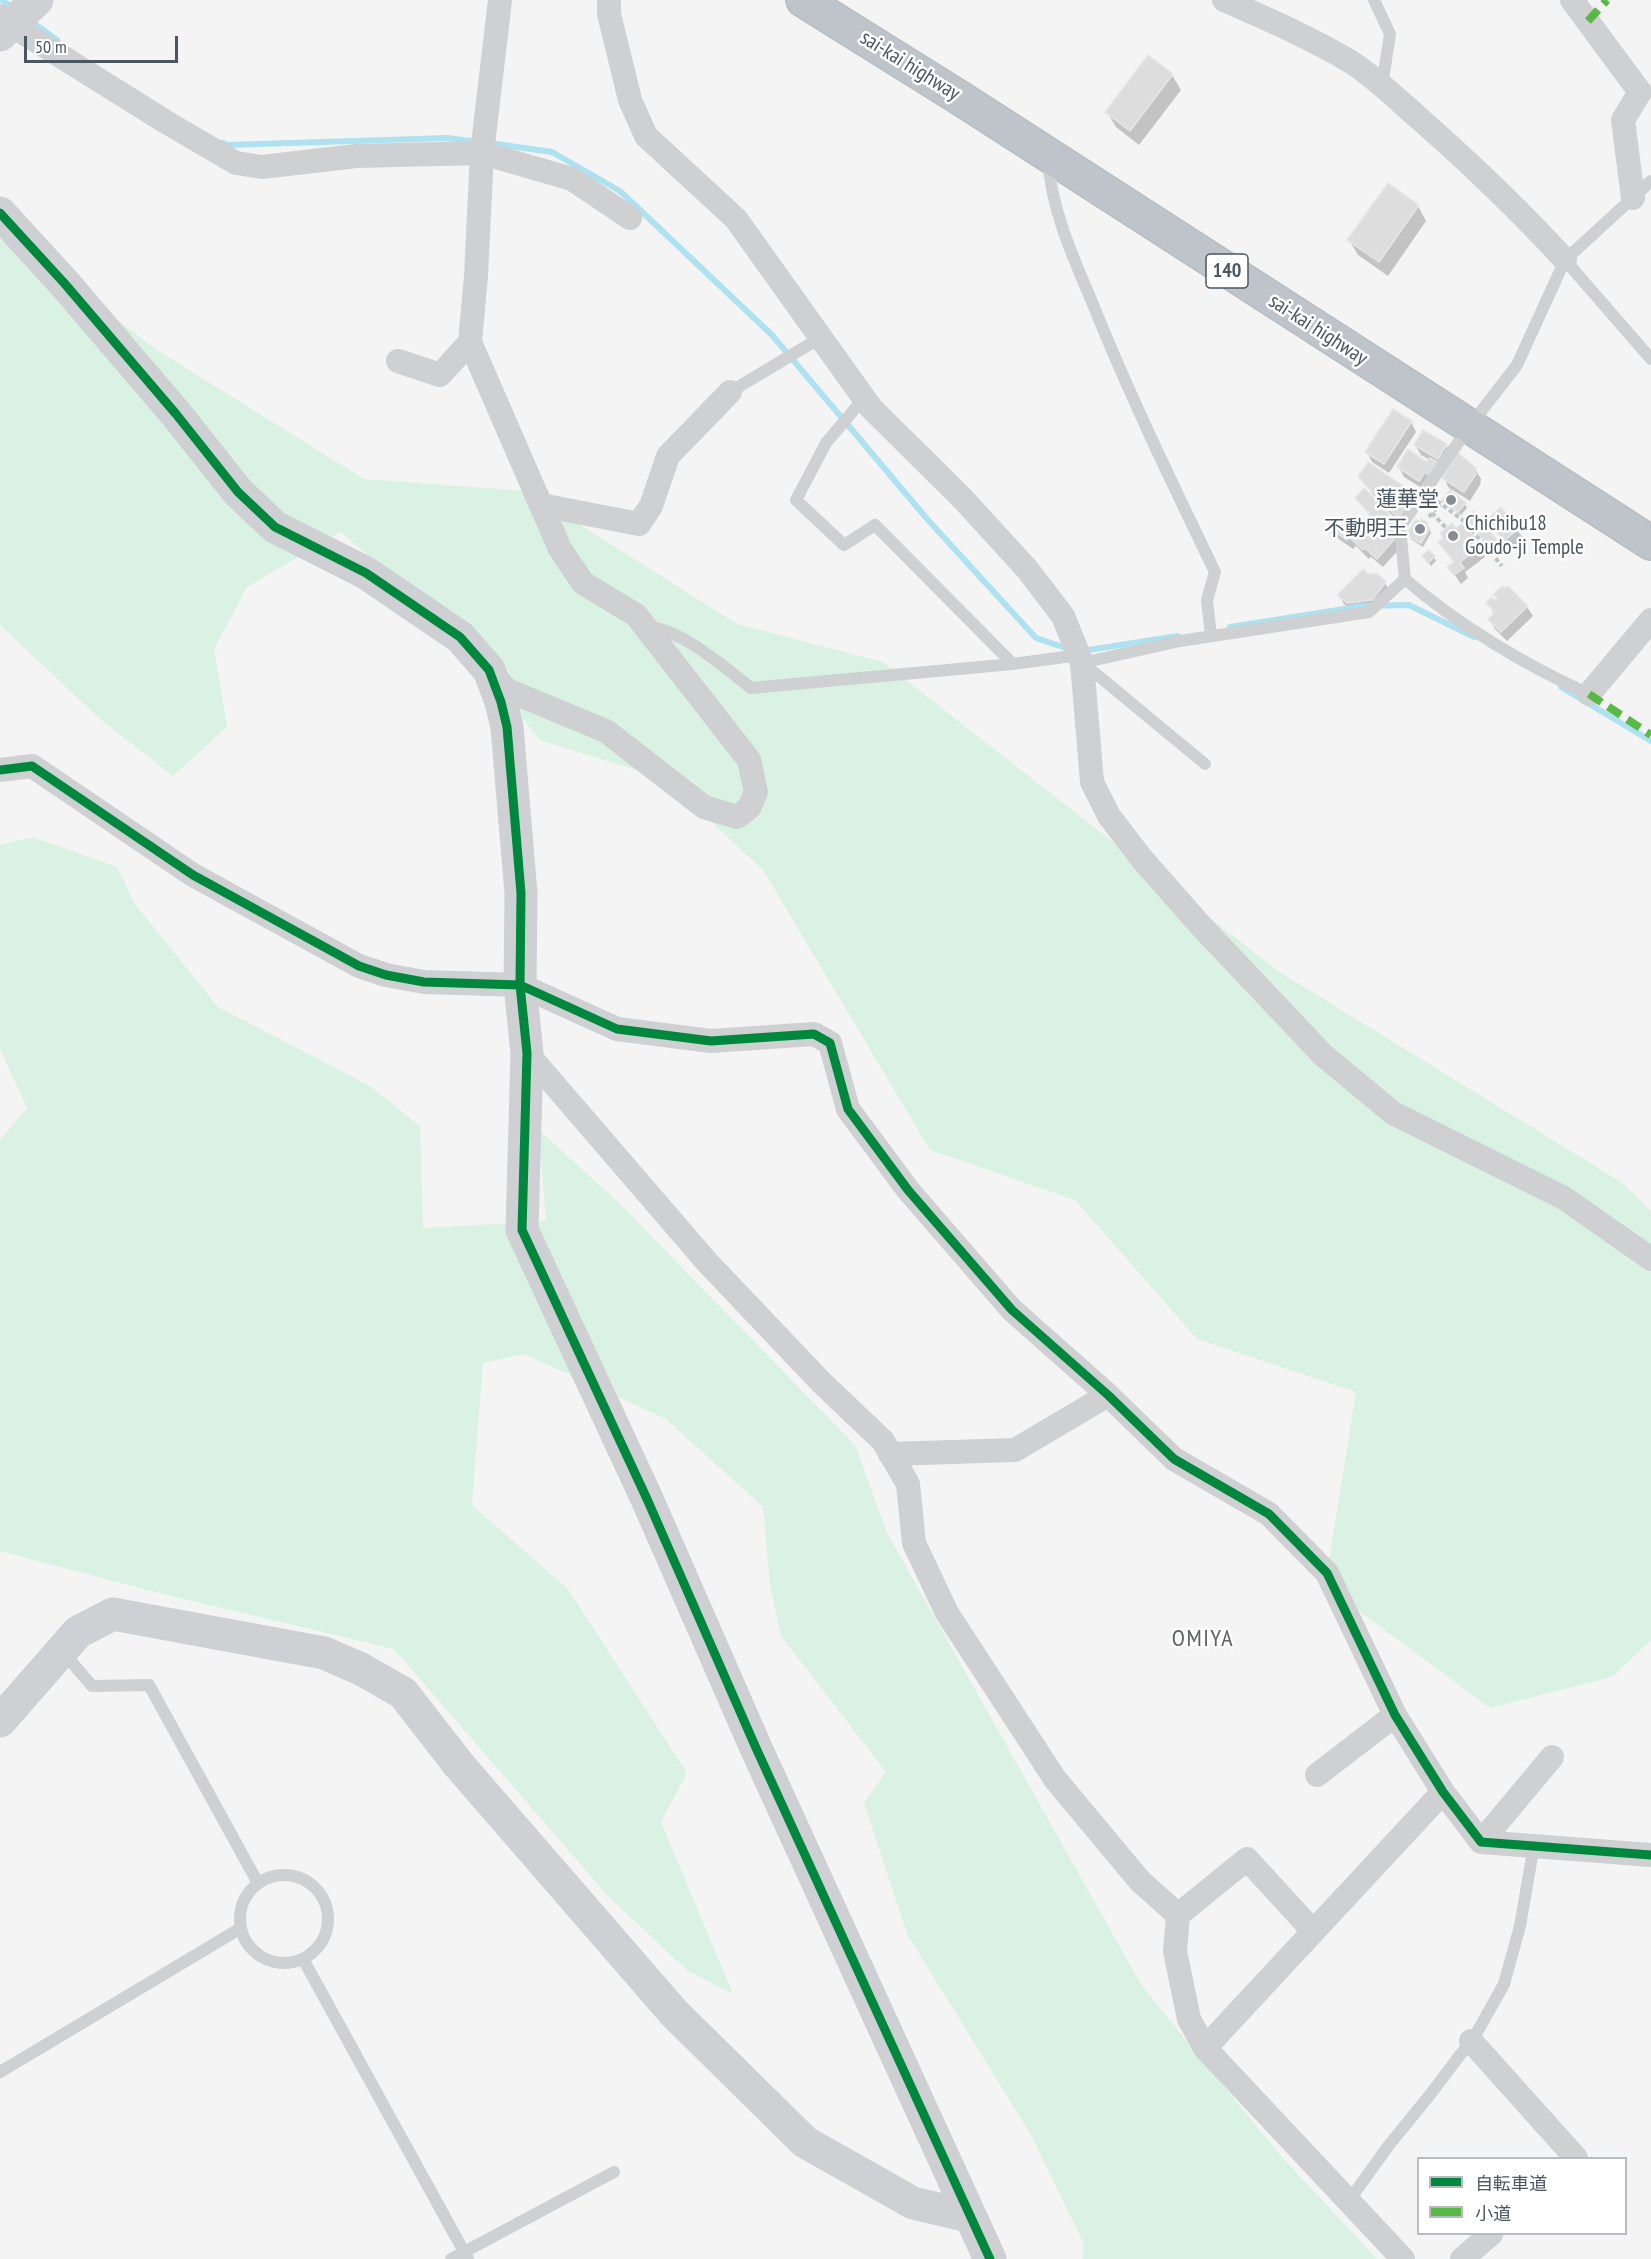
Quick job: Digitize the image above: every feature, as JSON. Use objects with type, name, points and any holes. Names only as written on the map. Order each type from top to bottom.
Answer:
[{"type":"highway","name":"sai-kai highway","points":[[803,0],[1048,154],[1651,543]]},
{"type":"street","points":[[37,0],[4,26],[236,163],[262,167],[356,156],[482,153],[572,179],[630,218]]},
{"type":"street","points":[[0,213],[72,292],[245,499],[275,527],[366,573],[460,637],[507,690],[606,731],[704,807],[737,817],[749,808],[756,792],[749,760],[636,615],[583,583],[560,549],[470,342],[476,276],[482,153],[500,0]]},
{"type":"street","points":[[609,0],[609,14],[630,100],[646,136],[736,219],[871,408],[962,498],[1027,570],[1063,616],[1081,659],[1092,782],[1109,816],[1142,859],[1201,926],[1323,1055],[1393,1113],[1564,1198],[1651,1259]]},
{"type":"street","points":[[1224,0],[1351,62],[1452,147],[1523,215],[1565,260]]},
{"type":"street","points":[[1572,0],[1640,92],[1623,120],[1633,198]]},
{"type":"street","points":[[398,361],[440,375],[470,342]]},
{"type":"street","points":[[541,505],[639,524],[651,506],[668,456],[730,392]]},
{"type":"street","points":[[1589,694],[1651,620]]},
{"type":"street","points":[[489,670],[501,702],[507,727],[521,893],[520,985],[526,1053],[522,1230],[647,1499],[756,1748],[990,2259]]},
{"type":"street","points":[[0,770],[32,766],[193,875],[359,966],[386,975],[423,982],[520,985],[617,1029],[711,1041],[814,1034],[830,1043],[848,1109],[908,1190],[1012,1310],[1108,1395],[1174,1459],[1269,1514],[1327,1573],[1395,1715],[1443,1792],[1481,1842],[1651,1855]]},
{"type":"street","points":[[526,1053],[707,1262],[821,1382],[883,1442],[908,1484],[914,1543],[947,1613],[1055,1779],[1140,1881],[1178,1915]]},
{"type":"street","points":[[890,1455],[1015,1450],[1108,1395]]},
{"type":"street","points":[[0,1721],[63,1652],[78,1632],[112,1614],[324,1653],[361,1669],[404,1693],[466,1773],[674,2013],[805,2142],[913,2203],[969,2216]]},
{"type":"street","points":[[1317,1775],[1395,1715]]},
{"type":"street","points":[[1481,1842],[1552,1757]]},
{"type":"street","points":[[1205,2048],[1443,1792]]},
{"type":"street","points":[[1313,1931],[1247,1859],[1178,1915],[1175,1951],[1189,2019],[1205,2048],[1403,2259]]},
{"type":"street","points":[[1471,2041],[1575,2157]]},
{"type":"street","points":[[1462,2259],[1490,2235]]},
{"type":"lane","points":[[1374,0],[1390,34],[1382,86]]},
{"type":"lane","points":[[1048,154],[1050,183],[1076,263],[1119,369],[1215,572],[1207,600],[1211,636]]},
{"type":"lane","points":[[1589,694],[1514,654],[1434,604],[1405,579],[1400,527],[1468,427],[1517,365],[1565,260],[1651,181]]},
{"type":"lane","points":[[1565,260],[1651,359]]},
{"type":"lane","points":[[730,392],[820,338]]},
{"type":"lane","points":[[864,398],[826,443],[796,500],[844,545],[874,525],[1013,664]]},
{"type":"lane","points":[[645,627],[661,628],[711,657],[751,688],[1081,659],[1369,612],[1405,579]]},
{"type":"lane","points":[[1081,659],[1205,764]]},
{"type":"lane","points":[[63,1652],[92,1686],[148,1684],[258,1883]]},
{"type":"lane","points":[[1348,2202],[1389,2145],[1471,2041],[1504,1984],[1520,1926],[1534,1845]]},
{"type":"lane","points":[[293,1875],[313,1884],[323,1896],[328,1910],[329,1925],[324,1939],[315,1951],[303,1959],[279,1963],[262,1958],[248,1945],[241,1928],[242,1905],[258,1883],[271,1876],[293,1875]]},
{"type":"lane","points":[[0,2073],[241,1928]]},
{"type":"lane","points":[[303,1959],[466,2255]]},
{"type":"lane","points":[[451,2259],[466,2255],[614,2172]]},
{"type":"path","points":[[1425,490],[1464,521],[1502,566]]},
{"type":"path","points":[[1425,521],[1440,504]]},
{"type":"path","points":[[1432,513],[1446,528]]},
{"type":"green space","points":[[0,230],[157,350],[364,479],[527,491],[737,624],[883,662],[1278,971],[1621,1182],[1651,1211],[1651,1640],[1612,1677],[1490,1708],[1325,1586],[1356,1392],[1197,1339],[1075,1200],[930,1150],[763,870],[665,779],[540,740],[444,623],[341,532],[247,587],[214,649],[227,727],[173,776],[100,719],[0,625]]},
{"type":"green space","points":[[33,837],[117,867],[135,904],[218,1007],[370,1086],[420,1126],[423,1228],[546,1221],[539,1130],[619,1203],[855,1445],[887,1533],[1142,1986],[1280,2155],[1377,2259],[1083,2259],[1084,2244],[1031,2135],[907,1934],[864,1803],[886,1772],[781,1636],[770,1585],[763,1507],[666,1419],[524,1354],[483,1363],[472,1505],[568,1589],[687,1773],[661,1822],[733,1994],[688,1971],[608,1896],[394,1649],[159,1593],[0,1551],[0,1140],[27,1108],[0,1049],[0,845]]},
{"type":"building","points":[[1148,55],[1173,74],[1130,131],[1105,112]]},
{"type":"building","points":[[1388,183],[1419,205],[1379,262],[1347,240]]},
{"type":"building","points":[[1393,409],[1412,421],[1384,464],[1365,452]]},
{"type":"building","points":[[1423,430],[1447,444],[1438,459],[1414,445]]},
{"type":"building","points":[[1408,449],[1427,462],[1430,458],[1439,463],[1430,476],[1425,472],[1419,481],[1397,467]]},
{"type":"building","points":[[1458,453],[1476,468],[1474,472],[1476,474],[1464,492],[1442,478]]},
{"type":"building","points":[[1368,462],[1415,494],[1399,519],[1358,477]]},
{"type":"building","points":[[1364,488],[1390,514],[1384,521],[1398,535],[1377,559],[1349,537],[1347,540],[1328,527],[1331,522],[1353,531],[1370,514],[1355,498]]},
{"type":"building","points":[[1450,490],[1466,503],[1458,512],[1441,501]]},
{"type":"building","points":[[1501,507],[1519,528],[1504,541],[1486,520]]},
{"type":"building","points":[[1473,511],[1499,542],[1491,549],[1465,518]]},
{"type":"building","points":[[1416,519],[1428,523],[1426,526],[1430,528],[1421,543],[1406,535]]},
{"type":"building","points":[[1452,523],[1456,528],[1463,523],[1481,546],[1460,562],[1464,568],[1454,575],[1447,567],[1454,562],[1438,542],[1443,538],[1440,533]]},
{"type":"building","points":[[1429,550],[1435,556],[1428,563],[1422,556]]},
{"type":"building","points":[[1363,569],[1368,574],[1377,573],[1386,582],[1372,600],[1347,603],[1337,595]]},
{"type":"building","points":[[1502,586],[1506,588],[1508,586],[1528,606],[1501,632],[1488,619],[1495,612],[1486,603],[1491,597],[1495,600],[1498,598],[1493,595]]},
{"type":"waterway","points":[[2,0],[13,8]]},
{"type":"waterway","points":[[29,20],[57,40]]},
{"type":"waterway","points":[[223,143],[227,145],[447,138],[479,142]]},
{"type":"waterway","points":[[489,143],[552,152],[620,191],[772,335],[928,520],[1036,638],[1069,649]]},
{"type":"waterway","points":[[1230,627],[1363,606],[1409,605],[1474,637]]},
{"type":"waterway","points":[[1082,651],[1178,636]]},
{"type":"waterway","points":[[1561,687],[1651,741]]},
{"type":"marked path","points":[[1588,21],[1607,0]]},
{"type":"marked path","points":[[1589,694],[1651,735]]},
{"type":"cycle path","points":[[0,213],[65,284],[176,414],[238,492],[275,527],[366,573],[460,637],[489,670],[501,702],[507,727],[521,893],[520,985],[527,1053],[522,1230],[647,1499],[756,1748],[990,2259]]},
{"type":"cycle path","points":[[0,770],[32,766],[193,875],[359,966],[386,975],[424,982],[520,985],[617,1029],[711,1041],[814,1034],[830,1043],[848,1109],[908,1190],[1012,1310],[1108,1395],[1174,1459],[1269,1514],[1327,1573],[1395,1715],[1443,1792],[1481,1842],[1651,1855]]},
{"type":"place","name":"蓮華堂","points":[[1451,500]]},
{"type":"place","name":"不動明王","points":[[1420,529]]},
{"type":"place","name":"Chichibu18 Goudo-ji Temple","points":[[1453,536]]},
{"type":"district","name":"OMIYA","points":[[1203,1639]]}]
